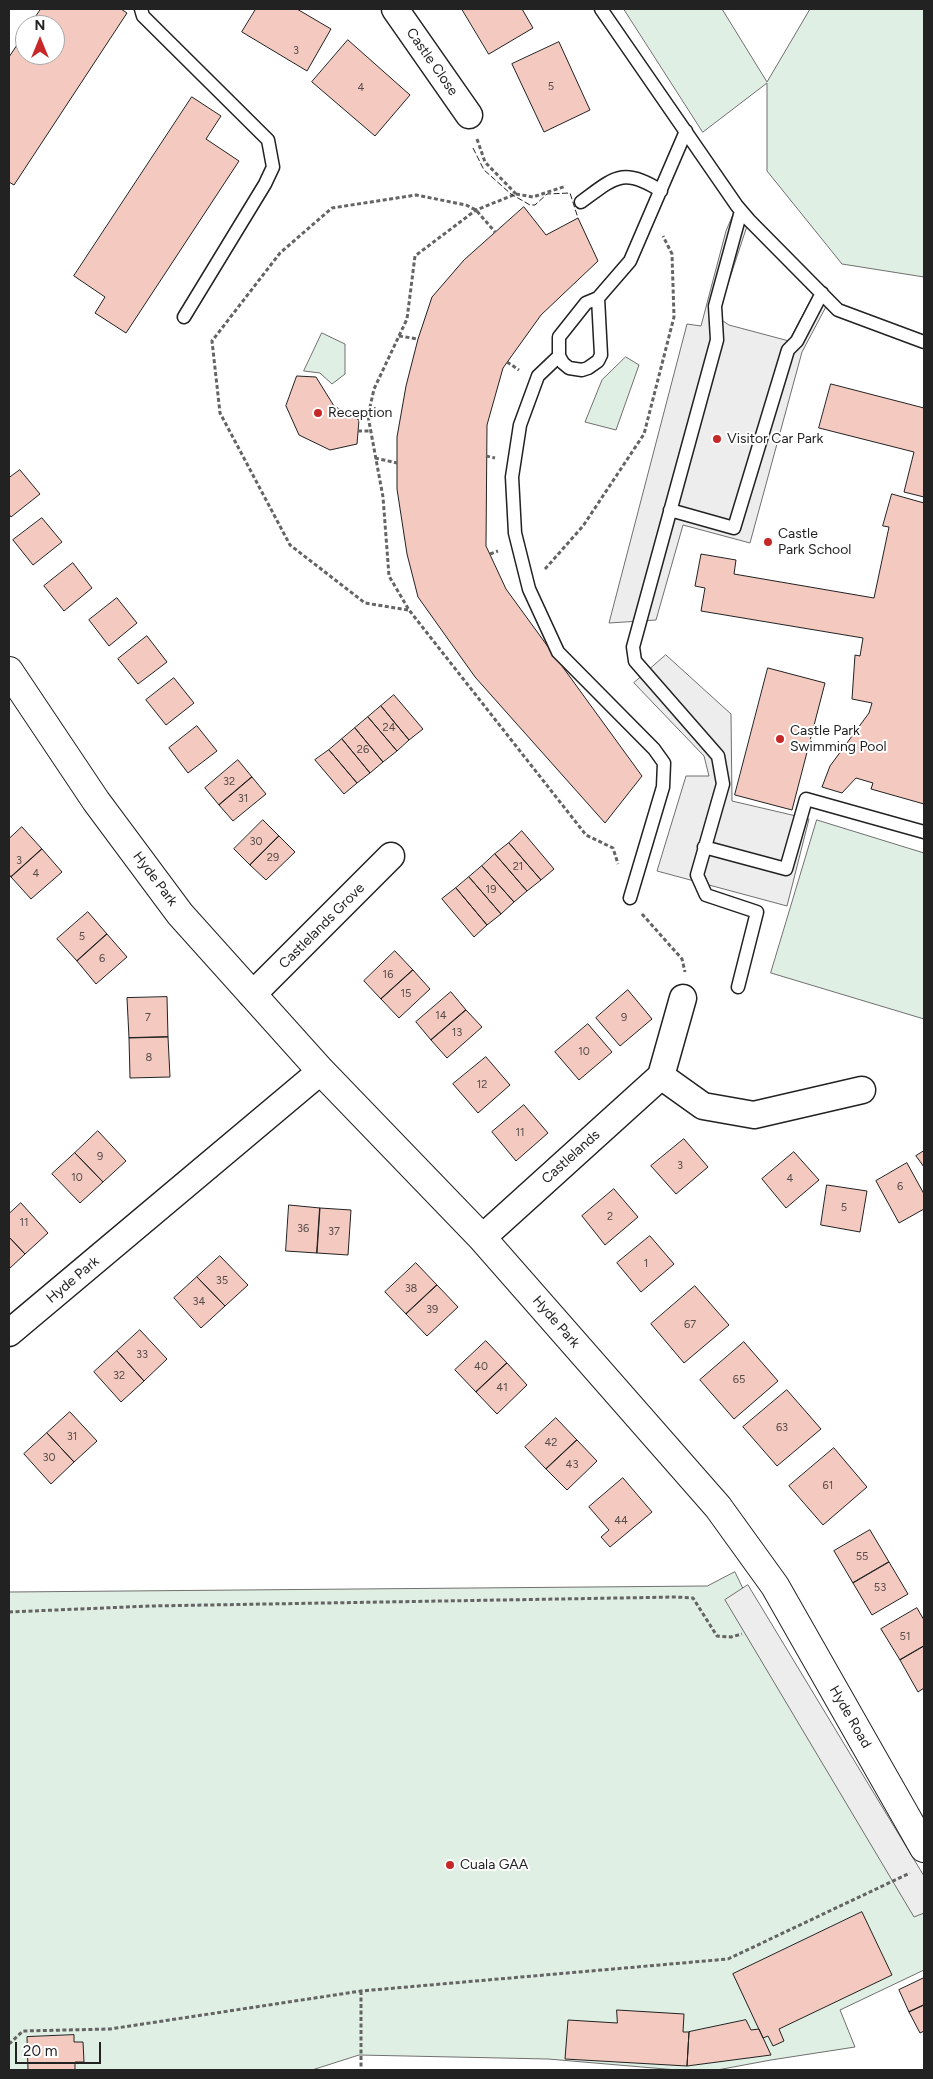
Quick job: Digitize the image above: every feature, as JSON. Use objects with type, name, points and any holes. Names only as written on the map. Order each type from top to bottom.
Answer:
[{"type":"street","name":"Castle Close","points":[[395,9],[469,115]]},
{"type":"street","name":"Hyde Park","points":[[9,671],[96,801],[180,914],[321,1071],[482,1238],[718,1507],[775,1586]]},
{"type":"street","name":"Castlelands Grove","points":[[252,995],[391,856]]},
{"type":"street","points":[[683,998],[661,1076],[703,1106],[754,1115],[862,1090]]},
{"type":"street","name":"Hyde Park","points":[[9,1333],[321,1071]]},
{"type":"street","name":"Castlelands","points":[[482,1238],[661,1076]]},
{"type":"street","name":"Hyde Road","points":[[775,1586],[920,1859]]},
{"type":"lane","points":[[141,9],[143,16],[268,140],[273,167],[265,184],[184,317]]},
{"type":"lane","points":[[602,9],[741,211],[838,310],[924,342]]},
{"type":"lane","points":[[598,298],[602,348],[598,360],[588,368],[576,370],[563,363],[559,356],[559,337],[586,303],[598,298],[630,261],[686,131]]},
{"type":"lane","points":[[581,202],[607,182],[626,175],[647,182],[661,191]]},
{"type":"lane","points":[[738,987],[757,912],[706,895],[697,875],[723,784],[718,756],[635,660],[633,647],[717,340],[715,306],[741,211]]},
{"type":"lane","points":[[670,510],[734,528],[788,350],[797,341],[822,293]]},
{"type":"lane","points":[[559,356],[538,376],[520,425],[512,477],[515,533],[529,588],[558,652],[654,749],[664,763],[663,787],[630,898]]},
{"type":"lane","points":[[704,847],[786,869],[806,799],[924,832]]},
{"type":"path","points":[[469,115],[485,162],[516,194],[476,210],[415,256],[407,319],[374,389],[368,416],[383,497],[389,576],[409,610],[586,835],[613,848],[630,898],[682,959],[686,978],[683,998]]},
{"type":"path","points":[[409,610],[365,603],[290,545],[220,413],[212,341],[280,252],[332,208],[416,195],[466,204],[476,210],[496,232]]},
{"type":"path","points":[[529,588],[583,526],[644,434],[674,317],[672,254],[651,214]]},
{"type":"path","points":[[399,336],[418,339]]},
{"type":"path","points":[[358,431],[370,431]]},
{"type":"path","points":[[375,458],[397,463]]},
{"type":"path","points":[[9,1612],[150,1606],[676,1596],[693,1598],[717,1636],[731,1637],[742,1634]]},
{"type":"path","points":[[9,2044],[23,2031],[110,2028],[361,1991],[728,1959],[920,1859]]},
{"type":"path","points":[[361,1991],[361,2070]]},
{"type":"green space","points":[[624,9],[722,9],[767,82],[810,9],[924,9],[924,277],[842,264],[767,171],[767,83],[703,132]]},
{"type":"green space","points":[[322,333],[345,344],[345,374],[332,384],[320,373],[304,371]]},
{"type":"green space","points":[[626,357],[639,365],[616,430],[585,422],[602,380]]},
{"type":"green space","points":[[817,820],[924,853],[924,1019],[771,973]]},
{"type":"green space","name":"Cuala GAA","points":[[735,1572],[773,1651],[924,1912],[924,1970],[840,2010],[855,2047],[717,2070],[677,2070],[548,2059],[359,2055],[312,2070],[9,2070],[9,1592],[707,1586]]},
{"type":"shaded area","name":"Visitor Car Park","points":[[737,206],[749,220],[717,317],[729,325],[789,341],[817,288],[829,301],[802,352],[750,543],[683,525],[656,620],[609,623],[687,324],[701,326],[726,231]]},
{"type":"shaded area","points":[[666,655],[731,714],[732,801],[809,819],[787,906],[657,871],[686,776],[709,776],[704,756],[634,683]]},
{"type":"shaded area","points":[[748,1585],[924,1876],[924,1913],[914,1917],[725,1600]]},
{"type":"building","points":[[41,9],[121,9],[127,13],[14,185],[9,182],[9,57],[15,48],[15,65],[65,65],[65,15],[37,15]]},
{"type":"building","points":[[256,9],[297,9],[331,29],[307,71],[242,32]]},
{"type":"building","points":[[462,9],[522,9],[533,28],[489,54]]},
{"type":"building","points":[[348,40],[410,95],[375,136],[312,82]]},
{"type":"building","points":[[559,42],[590,110],[544,132],[512,64]]},
{"type":"building","points":[[192,97],[221,116],[206,139],[239,161],[126,333],[95,313],[105,297],[74,276]]},
{"type":"building","points":[[524,207],[546,235],[578,218],[598,261],[541,315],[503,368],[487,425],[486,546],[506,589],[642,776],[605,823],[475,677],[418,597],[407,554],[397,489],[397,437],[406,386],[418,339],[432,297],[464,260]]},
{"type":"building","name":"Reception","points":[[297,376],[316,377],[334,406],[359,420],[357,444],[330,450],[299,435],[286,406]]},
{"type":"building","points":[[831,384],[924,408],[924,497],[904,492],[914,452],[819,428]]},
{"type":"building","points":[[20,470],[40,494],[11,517],[9,514],[9,478]]},
{"type":"building","points":[[892,494],[924,503],[924,804],[871,789],[873,783],[856,778],[842,793],[822,787],[830,766],[869,713],[872,703],[852,699],[855,655],[860,656],[863,638],[701,611],[705,588],[695,586],[701,554],[736,560],[734,574],[874,598],[889,527],[883,526]]},
{"type":"building","points":[[42,518],[62,542],[33,565],[13,540]]},
{"type":"building","points":[[73,563],[92,588],[64,611],[44,586]]},
{"type":"building","points":[[117,598],[137,623],[109,646],[89,620]]},
{"type":"building","points":[[147,636],[167,662],[138,684],[118,659]]},
{"type":"building","name":"Castle Park Swimming Pool","points":[[768,668],[825,683],[792,810],[735,795]]},
{"type":"building","points":[[174,678],[194,703],[166,725],[146,700]]},
{"type":"building","points":[[394,695],[423,729],[409,740],[381,706]]},
{"type":"building","points":[[381,706],[409,740],[397,751],[368,717]]},
{"type":"building","points":[[368,717],[397,751],[383,762],[355,728]]},
{"type":"building","points":[[197,726],[217,751],[188,773],[169,748]]},
{"type":"building","points":[[355,728],[383,762],[370,773],[342,739]]},
{"type":"building","points":[[342,739],[370,773],[357,783],[329,750]]},
{"type":"building","points":[[329,750],[357,783],[344,794],[315,760]]},
{"type":"building","points":[[238,760],[252,777],[219,805],[205,788]]},
{"type":"building","points":[[252,777],[266,794],[233,821],[219,805]]},
{"type":"building","points":[[263,820],[279,836],[250,865],[234,849]]},
{"type":"building","points":[[22,827],[42,849],[11,877],[9,874],[9,839]]},
{"type":"building","points":[[522,831],[554,869],[541,880],[509,843]]},
{"type":"building","points":[[279,836],[295,852],[266,880],[250,865]]},
{"type":"building","points":[[509,843],[541,880],[527,891],[495,854]]},
{"type":"building","points":[[42,849],[62,872],[31,899],[11,877]]},
{"type":"building","points":[[495,854],[527,891],[514,902],[482,866]]},
{"type":"building","points":[[482,866],[514,902],[501,914],[469,877]]},
{"type":"building","points":[[469,877],[501,914],[487,925],[456,888]]},
{"type":"building","points":[[456,888],[487,925],[474,937],[442,899]]},
{"type":"building","points":[[88,912],[107,934],[77,961],[57,939]]},
{"type":"building","points":[[107,934],[127,957],[96,984],[77,961]]},
{"type":"building","points":[[395,951],[413,970],[381,999],[364,981]]},
{"type":"building","points":[[413,970],[430,989],[399,1018],[381,999]]},
{"type":"building","points":[[628,990],[652,1019],[620,1046],[596,1018]]},
{"type":"building","points":[[451,992],[466,1010],[431,1040],[416,1022]]},
{"type":"building","points":[[167,997],[168,1037],[129,1038],[127,998]]},
{"type":"building","points":[[466,1010],[482,1027],[447,1058],[431,1040]]},
{"type":"building","points":[[588,1024],[612,1052],[579,1080],[555,1052]]},
{"type":"building","points":[[168,1037],[170,1077],[130,1078],[129,1038]]},
{"type":"building","points":[[486,1057],[510,1085],[478,1113],[453,1084]]},
{"type":"building","points":[[524,1105],[548,1133],[516,1161],[492,1132]]},
{"type":"building","points":[[98,1131],[126,1161],[103,1182],[75,1153]]},
{"type":"building","points":[[684,1139],[708,1167],[676,1194],[651,1166]]},
{"type":"building","points":[[924,1151],[924,1167],[916,1156]]},
{"type":"building","points":[[794,1152],[819,1180],[786,1208],[762,1179]]},
{"type":"building","points":[[75,1153],[103,1182],[80,1203],[52,1174]]},
{"type":"building","points":[[907,1163],[924,1194],[924,1209],[899,1223],[876,1181]]},
{"type":"building","points":[[827,1185],[867,1191],[860,1232],[821,1225]]},
{"type":"building","points":[[614,1189],[638,1217],[605,1245],[582,1216]]},
{"type":"building","points":[[21,1203],[48,1233],[25,1254],[9,1237],[9,1214]]},
{"type":"building","points":[[289,1205],[320,1208],[317,1253],[286,1251]]},
{"type":"building","points":[[320,1208],[351,1210],[348,1255],[317,1253]]},
{"type":"building","points":[[650,1236],[674,1264],[641,1292],[617,1263]]},
{"type":"building","points":[[9,1237],[25,1254],[9,1269]]},
{"type":"building","points":[[220,1256],[248,1285],[225,1306],[197,1277]]},
{"type":"building","points":[[416,1263],[437,1285],[406,1314],[385,1292]]},
{"type":"building","points":[[197,1277],[225,1306],[201,1328],[174,1298]]},
{"type":"building","points":[[437,1285],[458,1307],[427,1336],[406,1314]]},
{"type":"building","points":[[695,1286],[729,1325],[684,1363],[651,1324]]},
{"type":"building","points":[[140,1330],[167,1359],[144,1381],[117,1351]]},
{"type":"building","points":[[486,1341],[507,1363],[476,1392],[455,1370]]},
{"type":"building","points":[[744,1342],[778,1381],[734,1419],[700,1380]]},
{"type":"building","points":[[117,1351],[144,1381],[121,1402],[94,1372]]},
{"type":"building","points":[[507,1363],[527,1385],[497,1414],[476,1392]]},
{"type":"building","points":[[787,1390],[821,1429],[777,1466],[743,1427]]},
{"type":"building","points":[[70,1412],[97,1441],[74,1462],[47,1433]]},
{"type":"building","points":[[556,1418],[577,1440],[546,1469],[525,1447]]},
{"type":"building","points":[[47,1433],[74,1462],[51,1484],[24,1454]]},
{"type":"building","points":[[577,1440],[597,1461],[567,1490],[546,1469]]},
{"type":"building","points":[[834,1448],[867,1487],[823,1525],[789,1486]]},
{"type":"building","points":[[623,1478],[652,1512],[610,1547],[601,1537],[609,1530],[589,1507]]},
{"type":"building","points":[[870,1530],[889,1562],[853,1583],[834,1551]]},
{"type":"building","points":[[889,1562],[908,1594],[872,1615],[853,1583]]},
{"type":"building","points":[[917,1608],[924,1620],[924,1646],[900,1660],[881,1629]]},
{"type":"building","points":[[924,1646],[924,1688],[918,1692],[900,1660]]},
{"type":"building","points":[[862,1912],[892,1975],[779,2029],[784,2041],[773,2046],[768,2036],[763,2038],[733,1974]]},
{"type":"building","points":[[924,1978],[924,2005],[909,2012],[899,1990]]},
{"type":"building","points":[[924,2005],[924,2031],[920,2033],[909,2012]]},
{"type":"building","points":[[617,2010],[684,2014],[683,2032],[689,2032],[687,2066],[565,2059],[568,2020],[617,2023]]},
{"type":"building","points":[[746,2020],[751,2030],[759,2029],[771,2055],[687,2066],[689,2032]]},
{"type":"building","points":[[74,2035],[74,2042],[83,2042],[84,2062],[75,2062],[75,2070],[28,2070],[27,2037]]},
{"type":"fence","points":[[473,148],[484,170],[511,194],[530,205],[535,205],[547,194],[570,193],[578,218]]},
{"type":"place","name":"Reception","points":[[318,413]]},
{"type":"place","name":"Visitor Car Park","points":[[717,439]]},
{"type":"place","name":"Castle Park School","points":[[768,542]]},
{"type":"place","name":"Castle Park Swimming Pool","points":[[780,739]]},
{"type":"place","name":"Cuala GAA","points":[[450,1865]]}]
